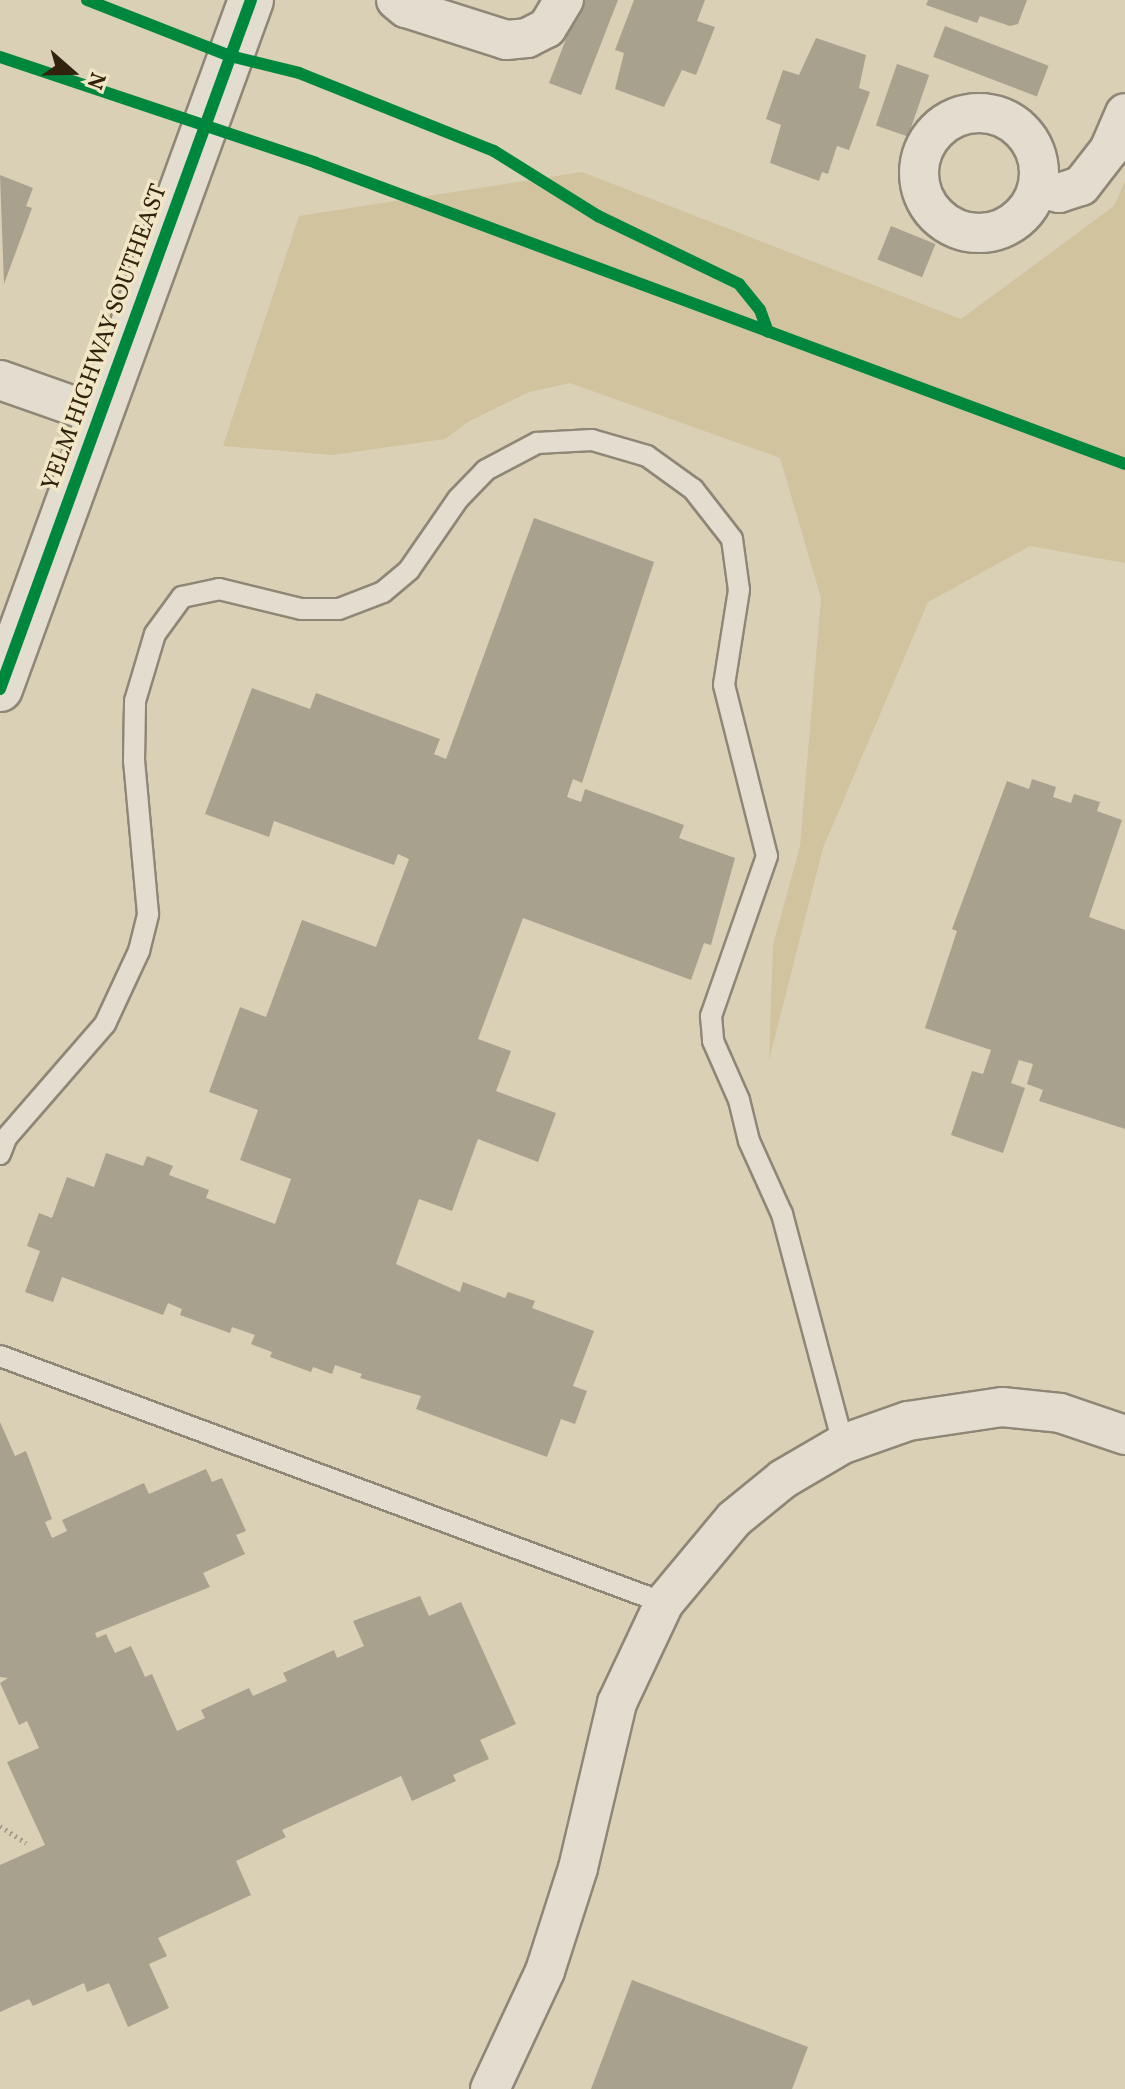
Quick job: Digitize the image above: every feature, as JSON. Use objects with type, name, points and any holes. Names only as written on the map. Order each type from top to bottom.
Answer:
[{"type":"main road","name":"YELM HIGHWAY SOUTHEAST","points":[[0,689],[251,0]]},
{"type":"street","points":[[396,0],[406,8],[506,40],[527,38],[547,28],[564,0]]},
{"type":"street","points":[[1038,188],[1059,193],[1081,186],[1109,150],[1125,113]]},
{"type":"street","points":[[0,380],[102,416]]},
{"type":"street","points":[[490,2089],[545,1971],[578,1868],[617,1703],[664,1603],[734,1519],[783,1479],[843,1444],[908,1421],[1002,1407],[1060,1413],[1125,1435]]},
{"type":"lane","points":[[0,1154],[6,1138],[105,1024],[139,951],[148,914],[134,761],[135,701],[155,634],[182,597],[219,589],[301,609],[339,609],[383,592],[409,570],[458,499],[486,470],[537,443],[592,440],[647,456],[693,489],[732,539],[739,590],[724,685],[767,856],[711,1016],[713,1041],[782,1214],[843,1444]]},
{"type":"lane","points":[[0,1356],[664,1603]]},
{"type":"path","points":[[0,1826],[26,1843]]},
{"type":"shaded area","points":[[582,172],[961,319],[1114,206],[1125,181],[1125,563],[1030,546],[928,602],[823,848],[769,1060],[773,945],[800,846],[821,598],[780,458],[570,383],[529,392],[468,422],[445,439],[332,455],[223,446],[299,216]]},
{"type":"building","points":[[581,0],[618,0],[581,95],[549,83]]},
{"type":"building","points":[[634,0],[705,0],[697,21],[715,27],[696,75],[682,70],[664,107],[615,89],[624,53],[615,50]]},
{"type":"building","points":[[928,0],[1027,0],[1018,24],[1010,26],[980,16],[977,23],[926,5]]},
{"type":"building","points":[[945,26],[1049,66],[1037,97],[933,57]]},
{"type":"building","points":[[816,38],[866,55],[859,88],[870,92],[849,150],[837,146],[828,174],[822,172],[819,181],[770,163],[781,125],[766,119],[783,70],[799,75]]},
{"type":"building","points":[[897,64],[929,75],[908,137],[876,125]]},
{"type":"building","points":[[0,175],[33,188],[26,206],[32,208],[4,284]]},
{"type":"building","points":[[891,226],[936,244],[922,277],[878,259]]},
{"type":"building","points":[[534,518],[654,562],[582,783],[573,779],[567,797],[581,802],[585,789],[684,825],[679,838],[735,858],[711,945],[704,943],[691,980],[523,918],[478,1039],[511,1051],[496,1091],[556,1113],[538,1162],[478,1139],[452,1211],[419,1199],[396,1264],[460,1292],[463,1282],[505,1298],[508,1292],[535,1301],[532,1308],[594,1331],[573,1386],[587,1391],[575,1424],[561,1419],[547,1457],[416,1409],[421,1396],[360,1378],[362,1374],[335,1365],[332,1374],[313,1367],[311,1372],[270,1357],[272,1352],[251,1344],[255,1335],[232,1327],[230,1333],[180,1315],[182,1309],[168,1303],[163,1315],[62,1277],[53,1302],[25,1292],[40,1251],[27,1246],[39,1213],[52,1218],[67,1177],[94,1187],[106,1153],[143,1166],[147,1156],[173,1166],[169,1175],[209,1190],[206,1198],[275,1224],[291,1179],[240,1160],[258,1110],[209,1092],[240,1007],[266,1017],[302,920],[376,947],[409,859],[398,854],[394,865],[274,821],[269,837],[205,814],[252,688],[310,709],[316,693],[440,739],[434,754],[446,759]]},
{"type":"building","points":[[1032,779],[1056,787],[1053,797],[1071,803],[1074,794],[1100,802],[1097,811],[1122,820],[1089,917],[1125,930],[1125,1129],[1039,1101],[1043,1090],[1027,1084],[1033,1064],[1019,1060],[1011,1083],[1025,1088],[1003,1153],[951,1135],[972,1071],[983,1074],[991,1050],[925,1028],[957,931],[952,929],[1007,781],[1029,789]]},
{"type":"building","points":[[0,1422],[15,1456],[26,1451],[52,1519],[45,1522],[52,1538],[67,1531],[62,1520],[144,1483],[149,1494],[206,1469],[212,1482],[222,1478],[246,1531],[236,1535],[245,1554],[203,1573],[210,1587],[95,1633],[97,1638],[106,1634],[115,1653],[131,1646],[145,1677],[152,1674],[177,1731],[205,1718],[201,1710],[249,1688],[253,1696],[287,1681],[283,1673],[334,1650],[337,1658],[364,1646],[353,1621],[420,1596],[429,1616],[461,1602],[516,1724],[480,1740],[489,1759],[453,1775],[456,1781],[412,1801],[401,1776],[282,1830],[286,1837],[236,1861],[251,1895],[158,1938],[167,1956],[149,1964],[169,2008],[128,2027],[109,1983],[87,1992],[84,1983],[33,2006],[29,1999],[0,2012],[0,1865],[45,1845],[7,1762],[39,1748],[27,1721],[19,1725],[0,1683],[8,1678],[0,1677]]},
{"type":"building","points":[[632,1980],[808,2047],[792,2089],[591,2089]]},
{"type":"cycle path","points":[[87,0],[230,56],[299,73],[494,151],[598,216],[739,284],[760,310],[768,332]]},
{"type":"cycle path","points":[[0,689],[251,0]]},
{"type":"cycle path","points":[[0,57],[316,163],[1125,464]]}]
